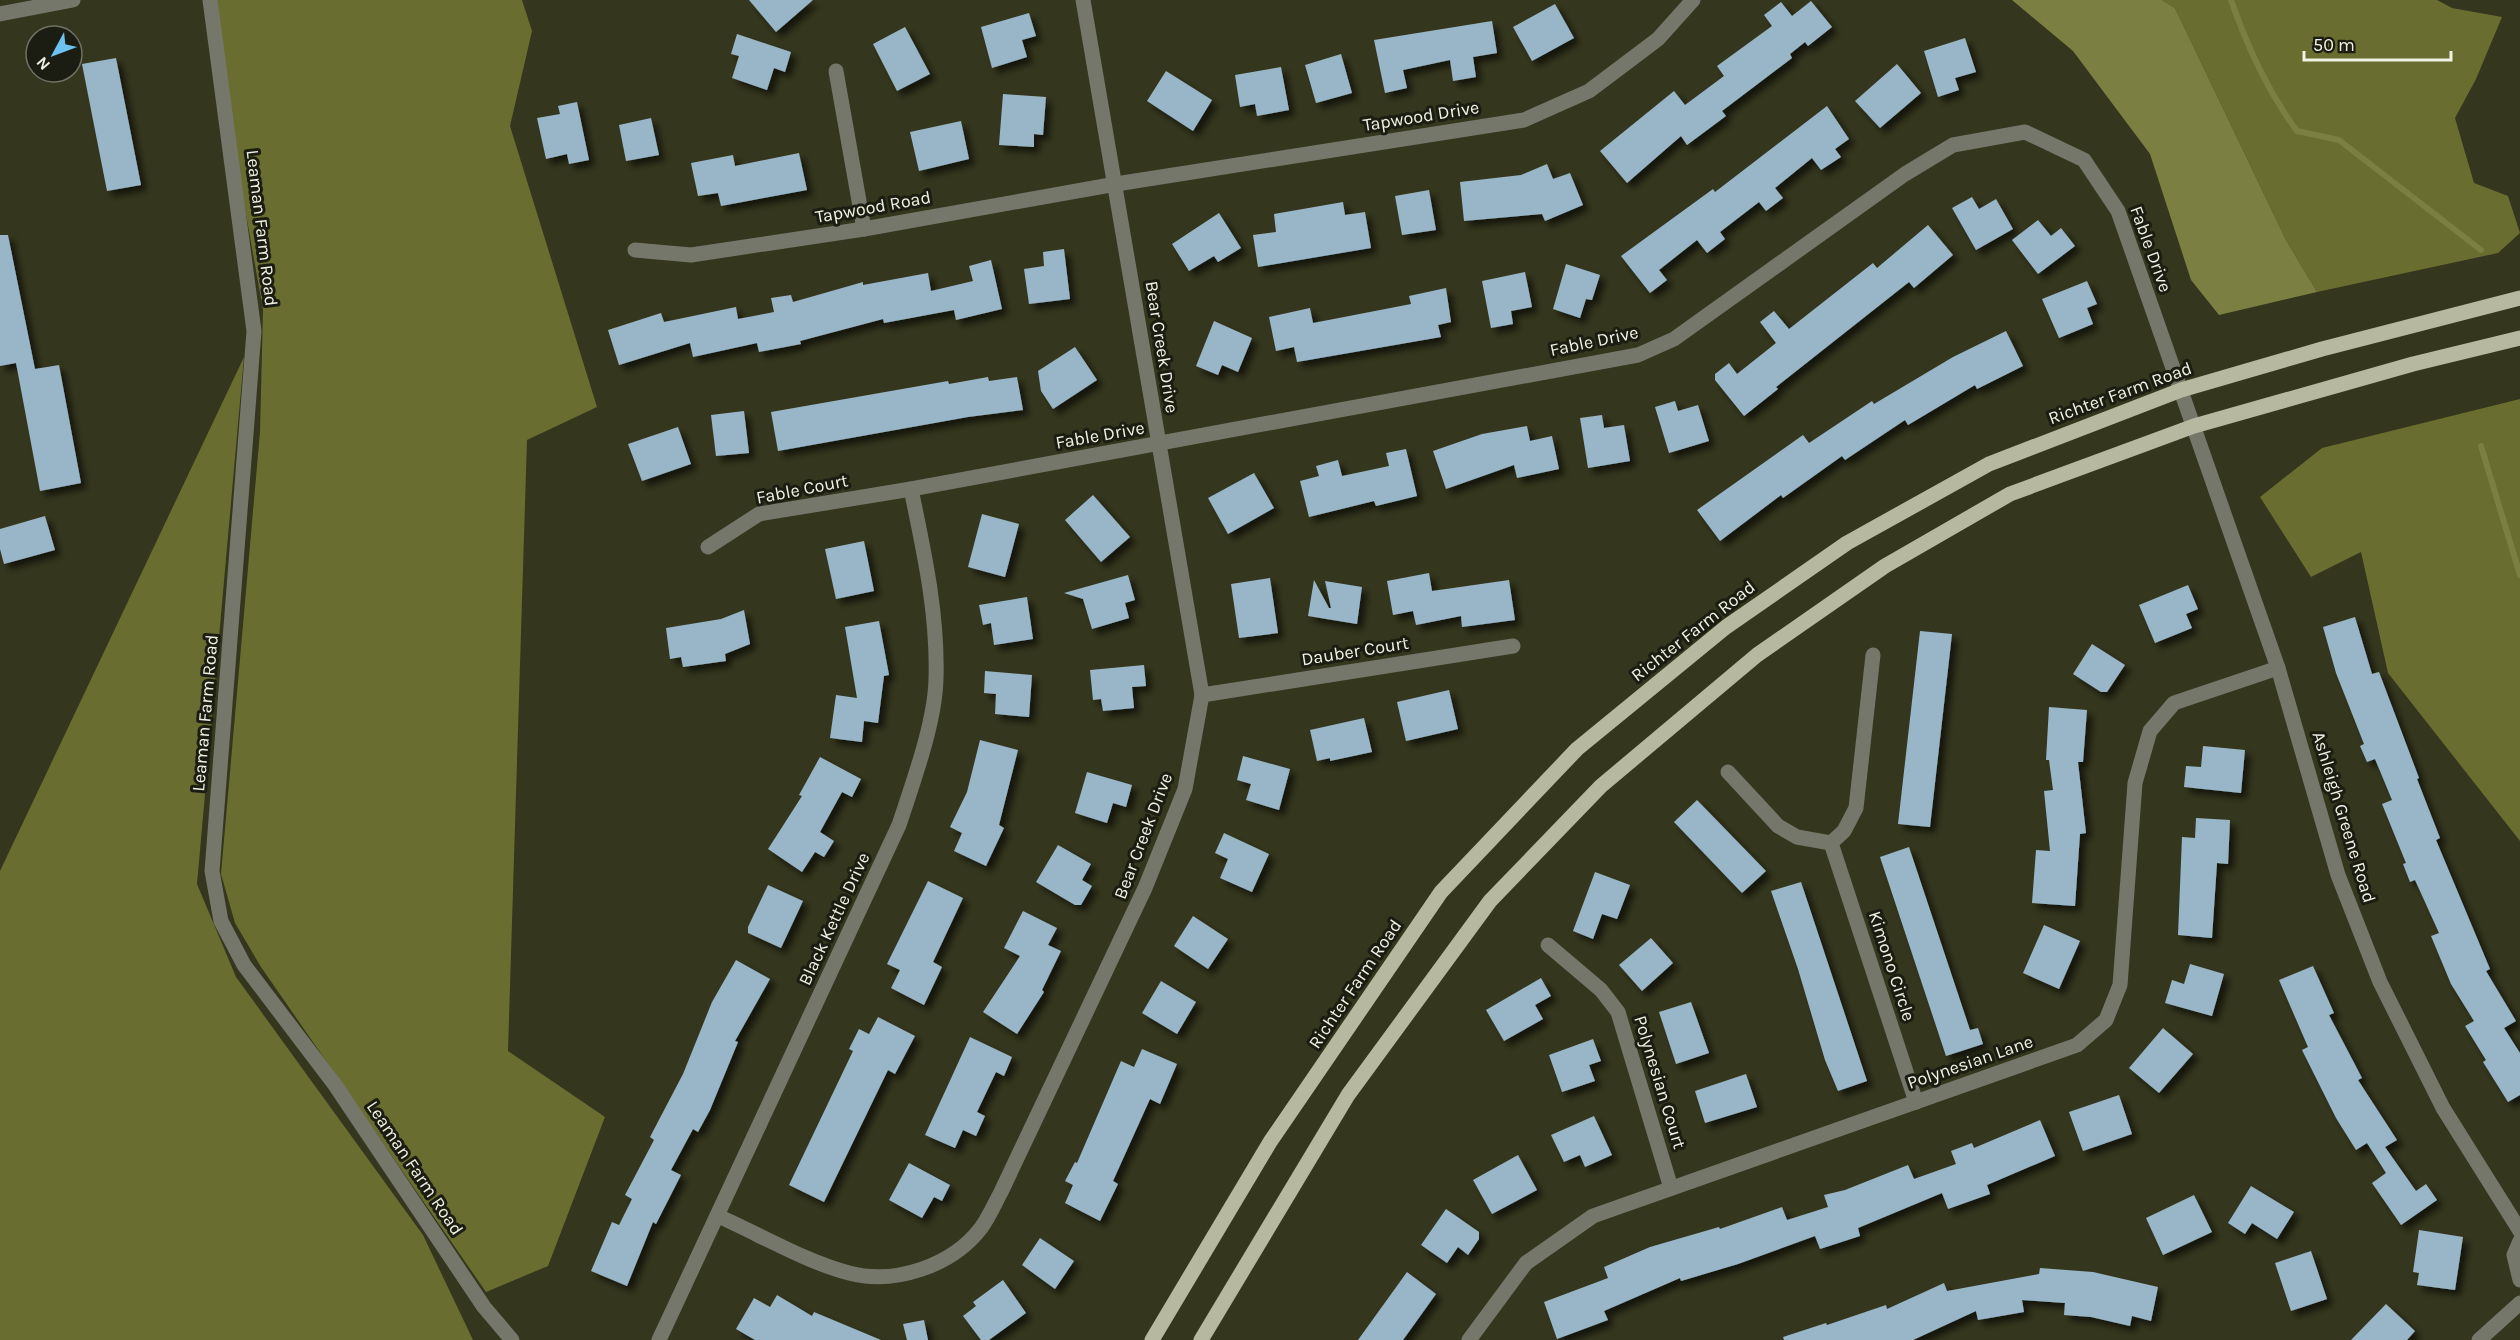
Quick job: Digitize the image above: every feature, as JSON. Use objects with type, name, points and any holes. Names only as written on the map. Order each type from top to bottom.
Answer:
[{"type":"main road","name":"Richter Farm Road","points":[[1152,1340],[1270,1142],[1441,892],[1577,749],[1726,627],[1847,543],[1989,464],[2181,390],[2322,349],[2520,298]]},
{"type":"main road","points":[[1201,1340],[1348,1095],[1490,901],[1601,786],[1757,655],[1885,566],[2010,495],[2194,426],[2413,364],[2520,338]]},
{"type":"street","points":[[0,14],[72,0]]},
{"type":"street","name":"Leaman Farm Road","points":[[210,0],[254,331],[212,871],[221,921],[244,964],[335,1085],[484,1307],[512,1340]]},
{"type":"street","name":"Bear Creek Drive","points":[[718,1216],[850,1273],[885,1276],[916,1270],[947,1259],[981,1228],[1007,1181],[1146,888],[1185,789],[1202,694],[1083,0]]},
{"type":"street","name":"Tapwood Drive","points":[[1116,184],[1524,120],[1589,91],[1658,39],[1692,0]]},
{"type":"street","points":[[836,71],[864,230]]},
{"type":"street","name":"Fable Drive","points":[[910,489],[1638,355],[1674,339],[1905,174],[1953,145],[2025,132],[2084,160],[2118,211],[2194,426]]},
{"type":"street","name":"Tapwood Road","points":[[635,250],[691,255],[864,230],[1116,184]]},
{"type":"street","name":"Ashleigh Greene Road","points":[[2194,426],[2278,668],[2338,875],[2380,982],[2443,1108],[2520,1231]]},
{"type":"street","name":"Fable Court","points":[[708,547],[759,514],[910,489]]},
{"type":"street","name":"Black Kettle Drive","points":[[659,1340],[899,825],[923,751],[936,681],[932,590],[910,489]]},
{"type":"street","name":"Dauber Court","points":[[1202,694],[1513,646]]},
{"type":"street","points":[[1728,772],[1778,826],[1797,837],[1830,843],[1844,831],[1856,808],[1873,655]]},
{"type":"street","name":"Polynesian Lane","points":[[1469,1340],[1526,1263],[1593,1216],[2077,1045],[2106,1020],[2120,985],[2135,783],[2150,731],[2174,704],[2278,668]]},
{"type":"street","name":"Kimono Circle","points":[[1830,843],[1916,1102]]},
{"type":"street","name":"Polynesian Court","points":[[1548,945],[1601,990],[1618,1012],[1671,1188]]},
{"type":"street","points":[[2520,1241],[2514,1255],[2520,1280]]},
{"type":"street","points":[[2479,1340],[2520,1303]]},
{"type":"shaded area","points":[[208,0],[522,0],[532,31],[510,126],[597,407],[527,440],[508,1051],[605,1117],[548,1266],[486,1292],[261,967],[235,923],[221,874],[260,432],[263,310]]},
{"type":"shaded area","points":[[2012,0],[2162,0],[2175,8],[2286,240],[2317,292],[2219,315],[2191,280],[2150,154],[2073,51]]},
{"type":"shaded area","points":[[2162,0],[2437,0],[2452,8],[2502,17],[2476,79],[2455,118],[2474,183],[2508,196],[2520,233],[2498,253],[2317,292],[2286,240],[2175,8]]},
{"type":"shaded area","points":[[244,357],[197,884],[236,977],[423,1235],[473,1340],[0,1340],[0,871]]},
{"type":"shaded area","points":[[2520,399],[2520,841],[2388,673],[2361,552],[2311,577],[2260,497],[2322,448]]},
{"type":"building","points":[[749,0],[813,0],[776,32]]},
{"type":"building","points":[[1811,1],[1832,27],[1808,46],[1805,42],[1790,54],[1792,58],[1722,111],[1726,116],[1687,145],[1681,136],[1627,183],[1600,151],[1674,91],[1685,105],[1724,76],[1717,66],[1772,26],[1764,15],[1781,2],[1792,16]]},
{"type":"building","points":[[1555,4],[1574,38],[1532,61],[1513,27]]},
{"type":"building","points":[[1029,13],[1036,36],[1022,40],[1027,57],[992,68],[981,27]]},
{"type":"building","points":[[1492,21],[1497,53],[1473,57],[1476,77],[1453,81],[1450,60],[1403,70],[1407,88],[1385,93],[1374,40]]},
{"type":"building","points":[[905,27],[930,74],[897,91],[873,44]]},
{"type":"building","points":[[737,34],[791,52],[785,72],[774,68],[767,90],[732,78],[739,56],[731,54]]},
{"type":"building","points":[[1965,38],[1976,72],[1955,78],[1959,90],[1938,97],[1924,51]]},
{"type":"building","points":[[1341,54],[1352,93],[1316,103],[1305,65]]},
{"type":"building","points":[[116,58],[141,185],[107,191],[84,74],[84,64]]},
{"type":"building","points":[[1897,64],[1921,93],[1880,128],[1855,101]]},
{"type":"building","points":[[1281,67],[1289,110],[1257,116],[1255,104],[1240,107],[1235,75]]},
{"type":"building","points":[[1166,71],[1212,100],[1193,131],[1147,101]]},
{"type":"building","points":[[1003,94],[1046,97],[1043,135],[1034,134],[1034,147],[999,145]]},
{"type":"building","points":[[577,102],[589,160],[569,164],[567,154],[546,159],[537,118],[560,114],[558,106]]},
{"type":"building","points":[[1827,106],[1849,139],[1835,149],[1841,157],[1821,170],[1812,158],[1775,188],[1783,198],[1766,211],[1759,202],[1720,232],[1725,239],[1707,253],[1697,240],[1659,270],[1667,280],[1650,293],[1621,256],[1713,189],[1715,192]]},
{"type":"building","points":[[651,118],[659,155],[626,161],[619,125]]},
{"type":"building","points":[[961,121],[969,159],[919,171],[910,132]]},
{"type":"building","points":[[799,153],[807,190],[721,206],[718,193],[698,196],[691,163],[733,155],[735,166]]},
{"type":"building","points":[[1547,164],[1553,179],[1570,173],[1583,205],[1545,221],[1542,214],[1464,221],[1460,182],[1521,175]]},
{"type":"building","points":[[1429,190],[1436,230],[1402,235],[1395,196]]},
{"type":"building","points":[[1972,197],[1979,209],[1996,199],[2013,229],[1976,250],[1952,208]]},
{"type":"building","points":[[1343,202],[1345,215],[1365,212],[1371,248],[1258,267],[1253,235],[1276,232],[1274,214]]},
{"type":"building","points":[[1219,213],[1241,248],[1218,262],[1214,256],[1189,271],[1172,244]]},
{"type":"building","points":[[2038,220],[2051,236],[2061,228],[2075,246],[2038,274],[2012,240]]},
{"type":"building","points":[[1928,225],[1953,255],[1914,288],[1909,282],[1776,387],[1778,389],[1744,416],[1715,380],[1715,374],[1729,363],[1737,374],[1776,343],[1760,322],[1774,311],[1789,329],[1873,263],[1877,268]]},
{"type":"building","points":[[0,235],[8,235],[35,369],[59,365],[81,483],[40,491],[16,363],[0,366]]},
{"type":"building","points":[[1064,249],[1070,299],[1029,304],[1024,269],[1044,266],[1043,252]]},
{"type":"building","points":[[991,260],[1002,309],[956,320],[954,310],[884,323],[883,319],[800,341],[801,344],[759,352],[757,343],[693,357],[690,343],[619,365],[608,330],[661,313],[664,322],[736,307],[738,319],[774,312],[771,298],[791,295],[793,302],[863,282],[863,285],[928,273],[931,291],[973,281],[969,266]]},
{"type":"building","points":[[1566,264],[1600,275],[1592,300],[1586,299],[1580,318],[1553,309]]},
{"type":"building","points":[[1525,272],[1532,307],[1511,311],[1513,324],[1491,328],[1482,281]]},
{"type":"building","points":[[2087,281],[2097,304],[2087,308],[2093,324],[2059,338],[2042,299]]},
{"type":"building","points":[[1446,288],[1451,322],[1438,325],[1441,337],[1297,362],[1294,347],[1276,351],[1269,317],[1310,308],[1313,323],[1411,304],[1409,296]]},
{"type":"building","points":[[1214,321],[1252,338],[1238,372],[1222,365],[1218,375],[1196,366]]},
{"type":"building","points":[[2006,331],[2023,366],[1977,389],[1975,385],[1908,425],[1905,420],[1845,460],[1842,456],[1783,498],[1781,495],[1720,541],[1697,510],[1803,435],[1809,443],[1872,401],[1874,404],[1953,357]]},
{"type":"building","points":[[1075,347],[1097,380],[1053,409],[1041,391],[1038,371]]},
{"type":"building","points":[[988,377],[989,381],[1017,377],[1023,410],[968,417],[778,451],[771,412],[948,381],[949,384]]},
{"type":"building","points":[[1675,401],[1678,411],[1698,405],[1709,441],[1669,453],[1655,407]]},
{"type":"building","points":[[744,411],[749,453],[716,456],[711,415]]},
{"type":"building","points":[[1602,415],[1604,428],[1624,425],[1630,461],[1588,468],[1580,418]]},
{"type":"building","points":[[1527,426],[1530,441],[1552,436],[1559,469],[1517,478],[1514,465],[1446,489],[1433,451],[1482,434]]},
{"type":"building","points":[[678,427],[691,464],[642,481],[628,444]]},
{"type":"building","points":[[1406,449],[1417,496],[1376,506],[1374,501],[1309,517],[1300,481],[1319,476],[1316,466],[1338,460],[1342,476],[1389,466],[1386,453]]},
{"type":"building","points":[[1254,473],[1274,508],[1228,534],[1208,498]]},
{"type":"building","points":[[1093,495],[1130,537],[1101,562],[1065,520]]},
{"type":"building","points":[[982,514],[1019,524],[1005,577],[968,567]]},
{"type":"building","points":[[45,516],[55,550],[4,564],[0,549],[0,529]]},
{"type":"building","points":[[864,541],[874,591],[836,599],[825,549]]},
{"type":"building","points":[[1429,573],[1432,591],[1509,580],[1515,620],[1462,627],[1461,616],[1416,625],[1413,611],[1393,615],[1387,581]]},
{"type":"building","points":[[1128,575],[1135,600],[1125,603],[1129,618],[1092,629],[1083,599],[1064,593]]},
{"type":"building","points":[[1270,578],[1278,633],[1239,638],[1231,584]]},
{"type":"building","points":[[1314,580],[1329,608],[1331,608],[1325,581],[1362,587],[1357,624],[1308,616]]},
{"type":"building","points":[[2188,585],[2198,609],[2186,614],[2192,628],[2155,643],[2139,605]]},
{"type":"building","points":[[1027,597],[1033,639],[994,645],[991,623],[983,625],[979,605]]},
{"type":"building","points":[[744,610],[750,644],[725,654],[726,661],[683,667],[681,657],[670,659],[666,628],[721,619]]},
{"type":"building","points":[[2355,617],[2372,674],[2379,672],[2440,838],[2436,840],[2490,969],[2486,971],[2516,1021],[2504,1028],[2520,1053],[2520,1095],[2508,1102],[2483,1062],[2486,1060],[2465,1026],[2474,1021],[2451,984],[2431,936],[2439,933],[2415,880],[2410,882],[2403,864],[2406,863],[2382,804],[2392,800],[2375,759],[2367,762],[2360,746],[2364,744],[2336,673],[2323,627]]},
{"type":"building","points":[[879,621],[889,675],[884,676],[878,723],[864,721],[862,742],[830,738],[836,695],[857,698],[845,627]]},
{"type":"building","points":[[1920,631],[1952,634],[1930,827],[1898,824]]},
{"type":"building","points":[[2092,644],[2125,665],[2107,692],[2101,692],[2073,674]]},
{"type":"building","points":[[1144,665],[1146,686],[1132,687],[1134,708],[1103,711],[1101,699],[1093,700],[1090,670]]},
{"type":"building","points":[[985,671],[1032,675],[1029,717],[995,714],[996,694],[984,693]]},
{"type":"building","points":[[1449,690],[1458,729],[1406,741],[1397,702]]},
{"type":"building","points":[[2049,707],[2087,710],[2083,762],[2078,762],[2086,833],[2080,834],[2075,906],[2032,903],[2036,850],[2050,851],[2044,791],[2053,790],[2049,760],[2046,760]]},
{"type":"building","points":[[1364,718],[1372,752],[1330,761],[1330,758],[1317,761],[1310,730]]},
{"type":"building","points":[[980,740],[1018,750],[999,825],[1004,828],[986,866],[954,851],[962,833],[950,827],[967,792]]},
{"type":"building","points":[[2203,746],[2245,750],[2241,793],[2184,787],[2186,766],[2201,767]]},
{"type":"building","points":[[1243,756],[1290,769],[1279,810],[1246,800],[1251,784],[1237,780]]},
{"type":"building","points":[[820,757],[861,779],[852,797],[842,792],[820,832],[834,841],[824,857],[815,852],[802,872],[768,849],[802,796],[799,795]]},
{"type":"building","points":[[1087,772],[1132,785],[1126,807],[1113,803],[1107,823],[1075,813]]},
{"type":"building","points":[[1697,800],[1766,871],[1742,893],[1674,822]]},
{"type":"building","points":[[2196,818],[2230,820],[2228,864],[2217,863],[2212,938],[2178,935],[2182,837],[2195,838]]},
{"type":"building","points":[[1224,833],[1269,854],[1252,892],[1220,878],[1228,859],[1215,853]]},
{"type":"building","points":[[1058,845],[1091,864],[1082,880],[1092,886],[1081,905],[1075,905],[1036,882]]},
{"type":"building","points":[[1909,847],[1970,1030],[1978,1028],[1983,1044],[1946,1056],[1880,857]]},
{"type":"building","points":[[1595,872],[1630,885],[1617,919],[1602,914],[1593,939],[1573,931]]},
{"type":"building","points":[[928,881],[963,898],[933,962],[942,967],[924,1005],[891,988],[900,970],[887,964]]},
{"type":"building","points":[[1801,882],[1867,1081],[1838,1091],[1825,1060],[1798,969],[1771,891]]},
{"type":"building","points":[[768,885],[803,901],[781,948],[748,933],[748,927]]},
{"type":"building","points":[[1023,911],[1057,928],[1048,945],[1061,951],[1042,990],[1044,992],[1017,1034],[983,1012],[1020,956],[1004,948]]},
{"type":"building","points":[[1193,916],[1228,939],[1208,969],[1174,946]]},
{"type":"building","points":[[2044,925],[2080,941],[2059,989],[2023,973]]},
{"type":"building","points":[[1651,938],[1673,963],[1642,991],[1619,965]]},
{"type":"building","points":[[736,960],[770,979],[735,1041],[738,1042],[710,1110],[698,1132],[693,1129],[671,1170],[681,1175],[656,1224],[653,1222],[627,1286],[591,1271],[612,1222],[619,1225],[632,1199],[625,1195],[654,1140],[650,1137],[683,1074],[712,1002]]},
{"type":"building","points":[[2190,964],[2224,974],[2212,1016],[2165,1003],[2172,980],[2184,984]]},
{"type":"building","points":[[2313,966],[2334,1013],[2329,1015],[2362,1078],[2358,1080],[2397,1140],[2385,1147],[2416,1191],[2426,1184],[2437,1200],[2401,1225],[2372,1183],[2386,1173],[2367,1143],[2356,1150],[2336,1118],[2302,1050],[2308,1047],[2279,980]]},
{"type":"building","points":[[1541,978],[1551,996],[1535,1005],[1543,1019],[1504,1041],[1486,1010]]},
{"type":"building","points":[[1161,981],[1196,1002],[1177,1034],[1142,1013]]},
{"type":"building","points":[[1691,1002],[1709,1053],[1676,1064],[1659,1012]]},
{"type":"building","points":[[878,1017],[915,1036],[895,1074],[888,1070],[824,1202],[789,1185],[853,1051],[849,1049],[859,1029],[869,1034]]},
{"type":"building","points":[[2163,1028],[2193,1054],[2159,1093],[2129,1068]]},
{"type":"building","points":[[970,1037],[1012,1057],[1004,1076],[996,1072],[977,1112],[985,1116],[976,1136],[963,1130],[955,1148],[925,1135]]},
{"type":"building","points":[[1593,1039],[1601,1061],[1589,1065],[1595,1081],[1562,1092],[1549,1055]]},
{"type":"building","points":[[1142,1049],[1177,1064],[1160,1104],[1150,1099],[1113,1181],[1118,1184],[1100,1221],[1065,1203],[1073,1185],[1065,1181],[1075,1162],[1077,1163],[1121,1061],[1134,1067]]},
{"type":"building","points":[[1746,1074],[1757,1107],[1705,1123],[1695,1091]]},
{"type":"building","points":[[2119,1095],[2132,1134],[2083,1151],[2069,1112]]},
{"type":"building","points":[[1594,1116],[1612,1155],[1585,1167],[1580,1155],[1564,1162],[1551,1135]]},
{"type":"building","points":[[2040,1120],[2055,1156],[1987,1185],[1990,1194],[1948,1209],[1942,1193],[1858,1228],[1860,1236],[1820,1249],[1815,1236],[1738,1264],[1681,1281],[1680,1278],[1604,1311],[1608,1320],[1557,1339],[1544,1302],[1608,1278],[1604,1267],[1650,1247],[1719,1227],[1720,1229],[1782,1207],[1787,1220],[1828,1207],[1824,1195],[1845,1190],[1908,1165],[1914,1179],[1956,1164],[1951,1151],[1972,1143],[1974,1148]]},
{"type":"building","points":[[1518,1155],[1537,1190],[1492,1214],[1473,1180]]},
{"type":"building","points":[[909,1163],[950,1185],[942,1201],[934,1197],[922,1218],[889,1200]]},
{"type":"building","points":[[2251,1186],[2294,1212],[2277,1239],[2252,1223],[2245,1234],[2228,1223]]},
{"type":"building","points":[[2194,1195],[2212,1232],[2163,1255],[2146,1218]]},
{"type":"building","points":[[1446,1209],[1479,1232],[1479,1239],[1468,1255],[1458,1247],[1447,1263],[1421,1245]]},
{"type":"building","points":[[2419,1230],[2463,1237],[2455,1290],[2417,1285],[2419,1273],[2413,1272]]},
{"type":"building","points":[[1040,1238],[1074,1261],[1055,1289],[1022,1265]]},
{"type":"building","points":[[2311,1251],[2327,1299],[2291,1311],[2275,1263]]},
{"type":"building","points":[[2040,1268],[2093,1272],[2158,1287],[2151,1321],[2132,1316],[2130,1326],[2091,1317],[2064,1315],[2065,1303],[2022,1300],[2024,1312],[1978,1320],[1976,1311],[1913,1340],[1784,1340],[1783,1337],[1886,1305],[1887,1309],[1944,1283],[1947,1291],[2039,1274]]},
{"type":"building","points":[[1407,1272],[1436,1294],[1403,1340],[1358,1340]]},
{"type":"building","points":[[1003,1280],[1026,1313],[989,1340],[981,1340],[963,1316],[976,1306],[973,1302]]},
{"type":"building","points":[[777,1295],[812,1316],[814,1312],[881,1340],[755,1340],[736,1329],[754,1298],[770,1307]]},
{"type":"building","points":[[2386,1304],[2415,1331],[2407,1340],[2351,1340]]},
{"type":"building","points":[[924,1320],[928,1340],[907,1340],[903,1324]]},
{"type":"waterway","points":[[2231,0],[2259,68],[2276,100],[2297,131],[2339,140],[2481,250]]},
{"type":"waterway","points":[[2481,446],[2520,575]]}]
